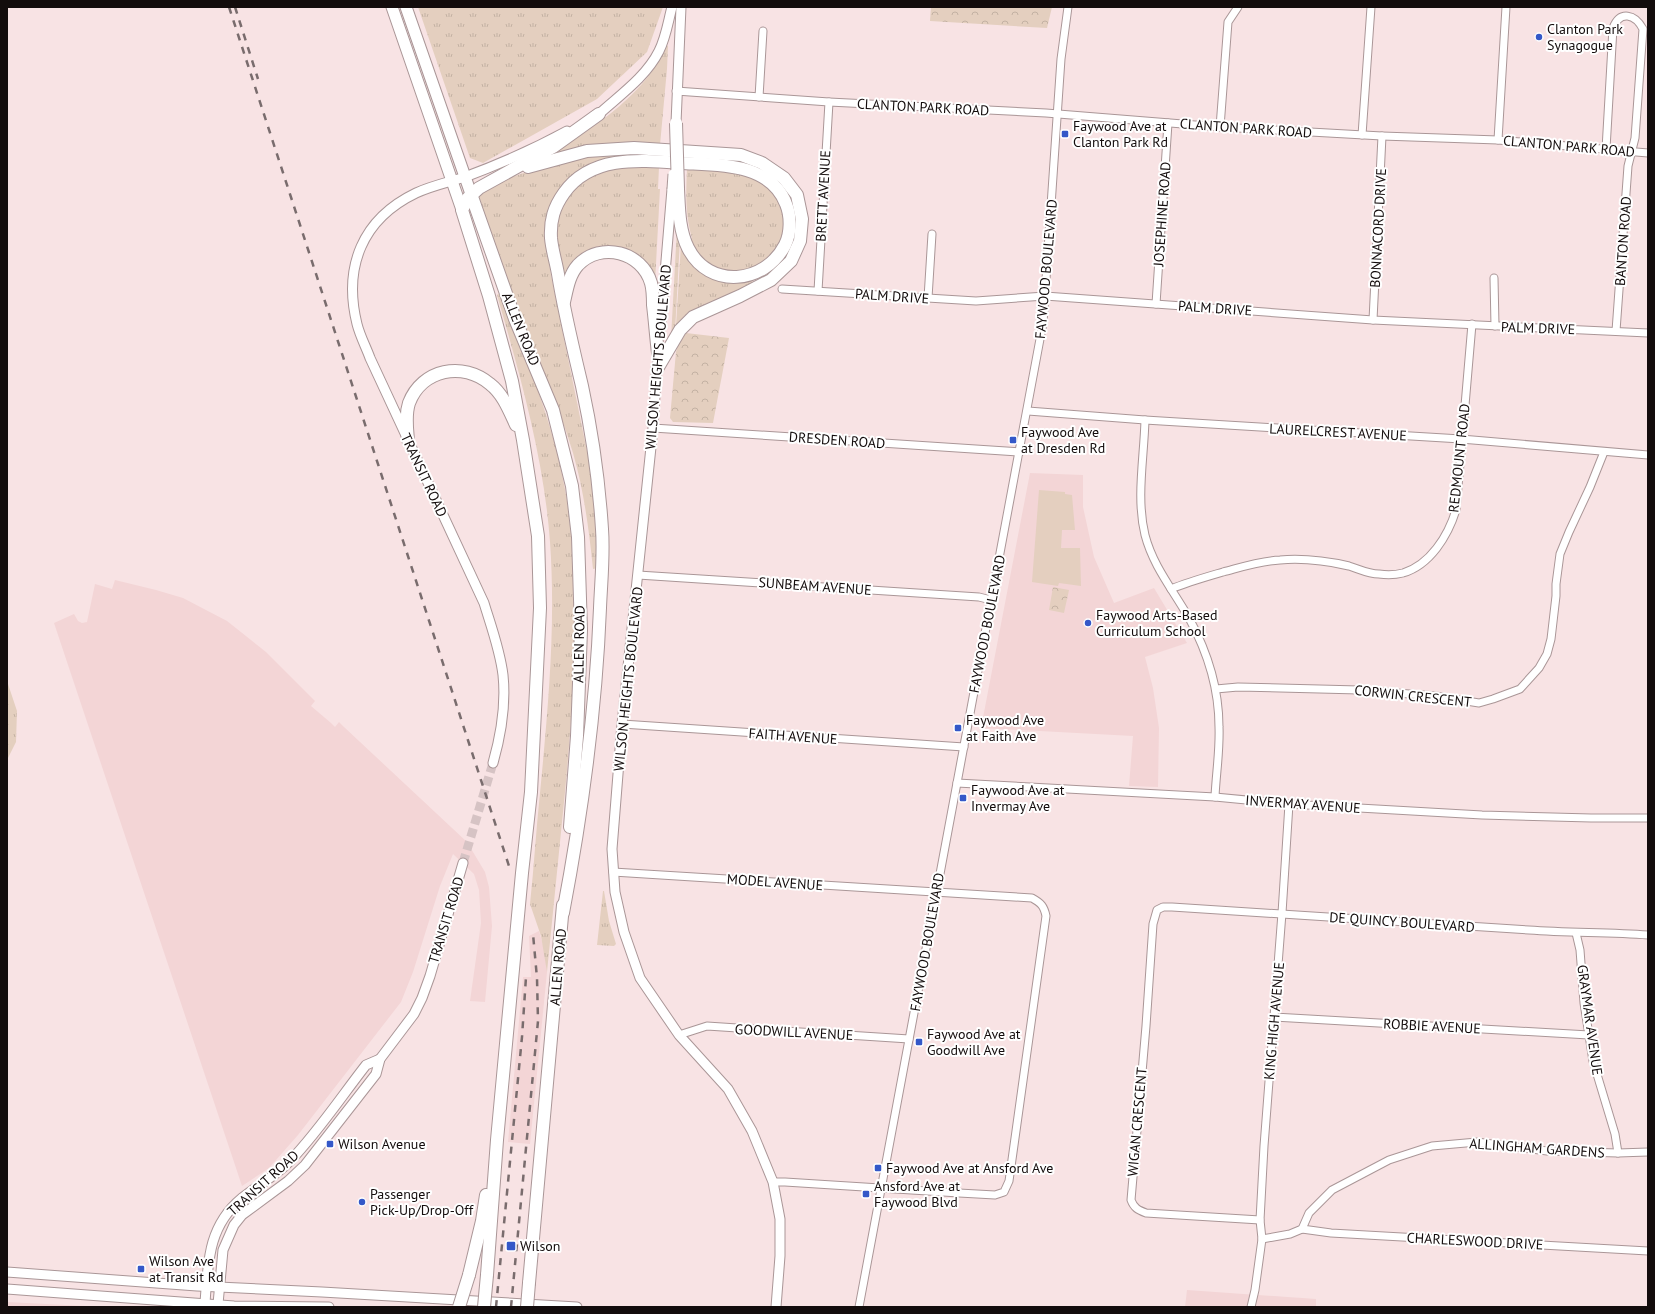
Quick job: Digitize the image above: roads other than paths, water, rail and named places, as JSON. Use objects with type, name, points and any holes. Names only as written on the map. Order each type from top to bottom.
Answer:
[{"type":"highway","points":[[462,210],[471,194],[482,186],[553,147],[600,114]]},
{"type":"highway","points":[[562,913],[573,862],[586,768],[599,644],[603,533],[595,461],[583,390],[563,307],[552,238],[552,220],[556,204],[571,184],[585,172],[616,162],[644,161],[724,165],[744,169],[762,176],[777,188],[788,208],[789,232],[786,243],[778,255],[768,267],[756,273],[735,278],[722,276],[710,271],[697,261],[689,249],[682,232],[675,189],[676,123]]},
{"type":"highway","points":[[506,173],[587,151],[634,148],[741,155],[762,163],[784,178],[797,195],[802,219],[800,241],[791,261],[771,280],[693,317],[680,330],[657,368]]},
{"type":"highway","name":"ALLEN ROAD","points":[[471,194],[515,319],[552,410],[572,486],[578,537],[581,630],[578,736],[527,1307]]},
{"type":"highway","name":"ALLEN ROAD","points":[[462,210],[489,296],[512,380],[538,536],[540,608],[531,792],[496,1140],[484,1307]]},
{"type":"highway","points":[[563,307],[570,276],[578,265],[589,257],[604,251],[621,252],[641,264],[651,283],[658,353]]},
{"type":"highway","points":[[408,440],[407,410],[414,393],[425,381],[434,375],[453,370],[469,372],[480,377],[496,389],[504,399],[523,440]]},
{"type":"highway","points":[[459,1307],[469,1275],[482,1221],[496,1140]]},
{"type":"main road","name":"ALLEN ROAD","points":[[392,7],[462,210]]},
{"type":"main road","name":"ALLEN ROAD","points":[[406,7],[471,194]]},
{"type":"main road","name":"TRANSIT ROAD","points":[[493,763],[500,739],[503,693],[503,674],[497,644],[484,603],[370,358],[355,314],[352,293],[353,271],[365,237],[383,216],[401,202],[418,199],[442,189],[452,181],[543,144],[600,114],[640,77],[650,65],[665,36],[672,7]]},
{"type":"main road","points":[[676,123],[676,91],[681,7]]},
{"type":"main road","name":"WILSON HEIGHTS BOULEVARD","points":[[675,189],[658,353],[653,428],[622,724],[612,849],[613,872],[615,892],[624,932],[640,978],[680,1035],[728,1089],[752,1130],[773,1182],[780,1218],[780,1256],[776,1307]]},
{"type":"main road","name":"TRANSIT ROAD","points":[[218,1306],[223,1250],[234,1225],[242,1215],[288,1181],[305,1165],[376,1074],[380,1059],[414,1014],[430,976],[464,863]]},
{"type":"main road","name":"TRANSIT ROAD","points":[[205,1305],[210,1248],[214,1237],[226,1216],[243,1197],[283,1168],[302,1148],[366,1065],[380,1059]]},
{"type":"main road","points":[[7,1272],[206,1286],[577,1307]]},
{"type":"main road","points":[[7,1289],[218,1306],[330,1307]]},
{"type":"street","name":"FAYWOOD BOULEVARD","points":[[859,1307],[991,600],[1028,411],[1043,323],[1057,114],[1068,7]]},
{"type":"street","points":[[1220,128],[1228,22],[1238,7]]},
{"type":"street","points":[[1362,135],[1371,7]]},
{"type":"street","points":[[1498,140],[1506,7]]},
{"type":"street","name":"BANTON ROAD","points":[[1606,149],[1613,28],[1614,24],[1620,18],[1630,16],[1635,18],[1642,30],[1635,138],[1628,166],[1616,331]]},
{"type":"street","points":[[759,97],[763,31]]},
{"type":"street","name":"CLANTON PARK ROAD","points":[[676,91],[829,102],[1057,114],[1220,128],[1498,140],[1648,153]]},
{"type":"street","name":"BRETT AVENUE","points":[[818,291],[829,102]]},
{"type":"street","name":"JOSEPHINE ROAD","points":[[1156,304],[1168,123]]},
{"type":"street","name":"BONNACORD DRIVE","points":[[1373,320],[1382,136]]},
{"type":"street","points":[[928,298],[932,234]]},
{"type":"street","points":[[1494,278],[1495,326]]},
{"type":"street","name":"PALM DRIVE","points":[[782,289],[976,301],[1045,296],[1373,320],[1648,333]]},
{"type":"street","name":"REDMOUNT ROAD","points":[[1171,588],[1259,562],[1279,560],[1314,560],[1350,566],[1365,572],[1377,574],[1403,573],[1429,557],[1438,547],[1451,525],[1456,510],[1472,324]]},
{"type":"street","name":"LAURELCREST AVENUE","points":[[1028,411],[1145,420],[1461,439],[1648,455]]},
{"type":"street","points":[[1145,420],[1141,488],[1142,520],[1153,558],[1198,636],[1206,655],[1216,689],[1219,727],[1215,797]]},
{"type":"street","name":"DRESDEN ROAD","points":[[653,428],[1020,452]]},
{"type":"street","name":"CORWIN CRESCENT","points":[[1216,689],[1238,687],[1359,690],[1435,696],[1479,703],[1520,689],[1539,668],[1547,654],[1551,639],[1560,554],[1604,452]]},
{"type":"street","name":"SUNBEAM AVENUE","points":[[638,575],[979,597],[991,600]]},
{"type":"street","name":"FAITH AVENUE","points":[[622,724],[964,747]]},
{"type":"street","name":"INVERMAY AVENUE","points":[[957,783],[1215,797],[1289,804],[1534,817],[1648,818]]},
{"type":"street","name":"KING HIGH AVENUE","points":[[1262,1239],[1260,1220],[1264,1146],[1289,804]]},
{"type":"street","name":"MODEL AVENUE","points":[[613,872],[1032,898],[1044,907],[1046,916],[1010,1181],[1004,1192],[995,1195],[773,1182]]},
{"type":"street","name":"DE QUINCY BOULEVARD","points":[[1157,910],[1163,907],[1172,907],[1576,933],[1606,932],[1648,935]]},
{"type":"street","name":"WIGAN CRESCENT","points":[[1157,910],[1153,924],[1131,1200],[1133,1206],[1146,1213],[1260,1220]]},
{"type":"street","name":"GRAYMAR AVENUE","points":[[1576,933],[1580,950],[1584,1003],[1593,1061],[1615,1134],[1618,1153]]},
{"type":"street","name":"ROBBIE AVENUE","points":[[1274,1017],[1589,1035]]},
{"type":"street","name":"GOODWILL AVENUE","points":[[680,1035],[707,1026],[909,1039]]},
{"type":"street","name":"ALLINGHAM GARDENS","points":[[1302,1229],[1309,1213],[1332,1190],[1389,1160],[1432,1146],[1478,1142],[1546,1151],[1618,1153],[1648,1152]]},
{"type":"street","points":[[1251,1307],[1255,1290],[1262,1239],[1290,1234],[1302,1229]]},
{"type":"street","name":"CHARLESWOOD DRIVE","points":[[1302,1229],[1331,1233],[1648,1251]]},
{"type":"tunnel","points":[[463,863],[493,763]]},
{"type":"railway","points":[[229,7],[509,866]]},
{"type":"railway","points":[[235,7],[258,79]]},
{"type":"railway","points":[[511,1307],[538,1021],[537,978],[533,934]]},
{"type":"railway","points":[[496,1307],[522,1037],[526,977]]},
{"type":"place","name":"Clanton Park Synagogue","points":[[1539,37]]},
{"type":"place","name":"Faywood Ave at Clanton Park Rd","points":[[1065,134]]},
{"type":"place","name":"Faywood Ave at Dresden Rd","points":[[1013,440]]},
{"type":"place","name":"Faywood Arts-Based Curriculum School","points":[[1088,623]]},
{"type":"place","name":"Faywood Ave at Faith Ave","points":[[958,728]]},
{"type":"place","name":"Faywood Ave at Invermay Ave","points":[[963,798]]},
{"type":"place","name":"Faywood Ave at Goodwill Ave","points":[[919,1042]]},
{"type":"place","name":"Wilson Avenue","points":[[330,1144]]},
{"type":"place","name":"Faywood Ave at Ansford Ave","points":[[878,1168]]},
{"type":"place","name":"Ansford Ave at Faywood Blvd","points":[[866,1194]]},
{"type":"place","name":"Passenger Pick-Up/Drop-Off","points":[[362,1202]]},
{"type":"place","name":"Wilson","points":[[511,1246]]},
{"type":"place","name":"Wilson Ave at Transit Rd","points":[[141,1269]]}]
